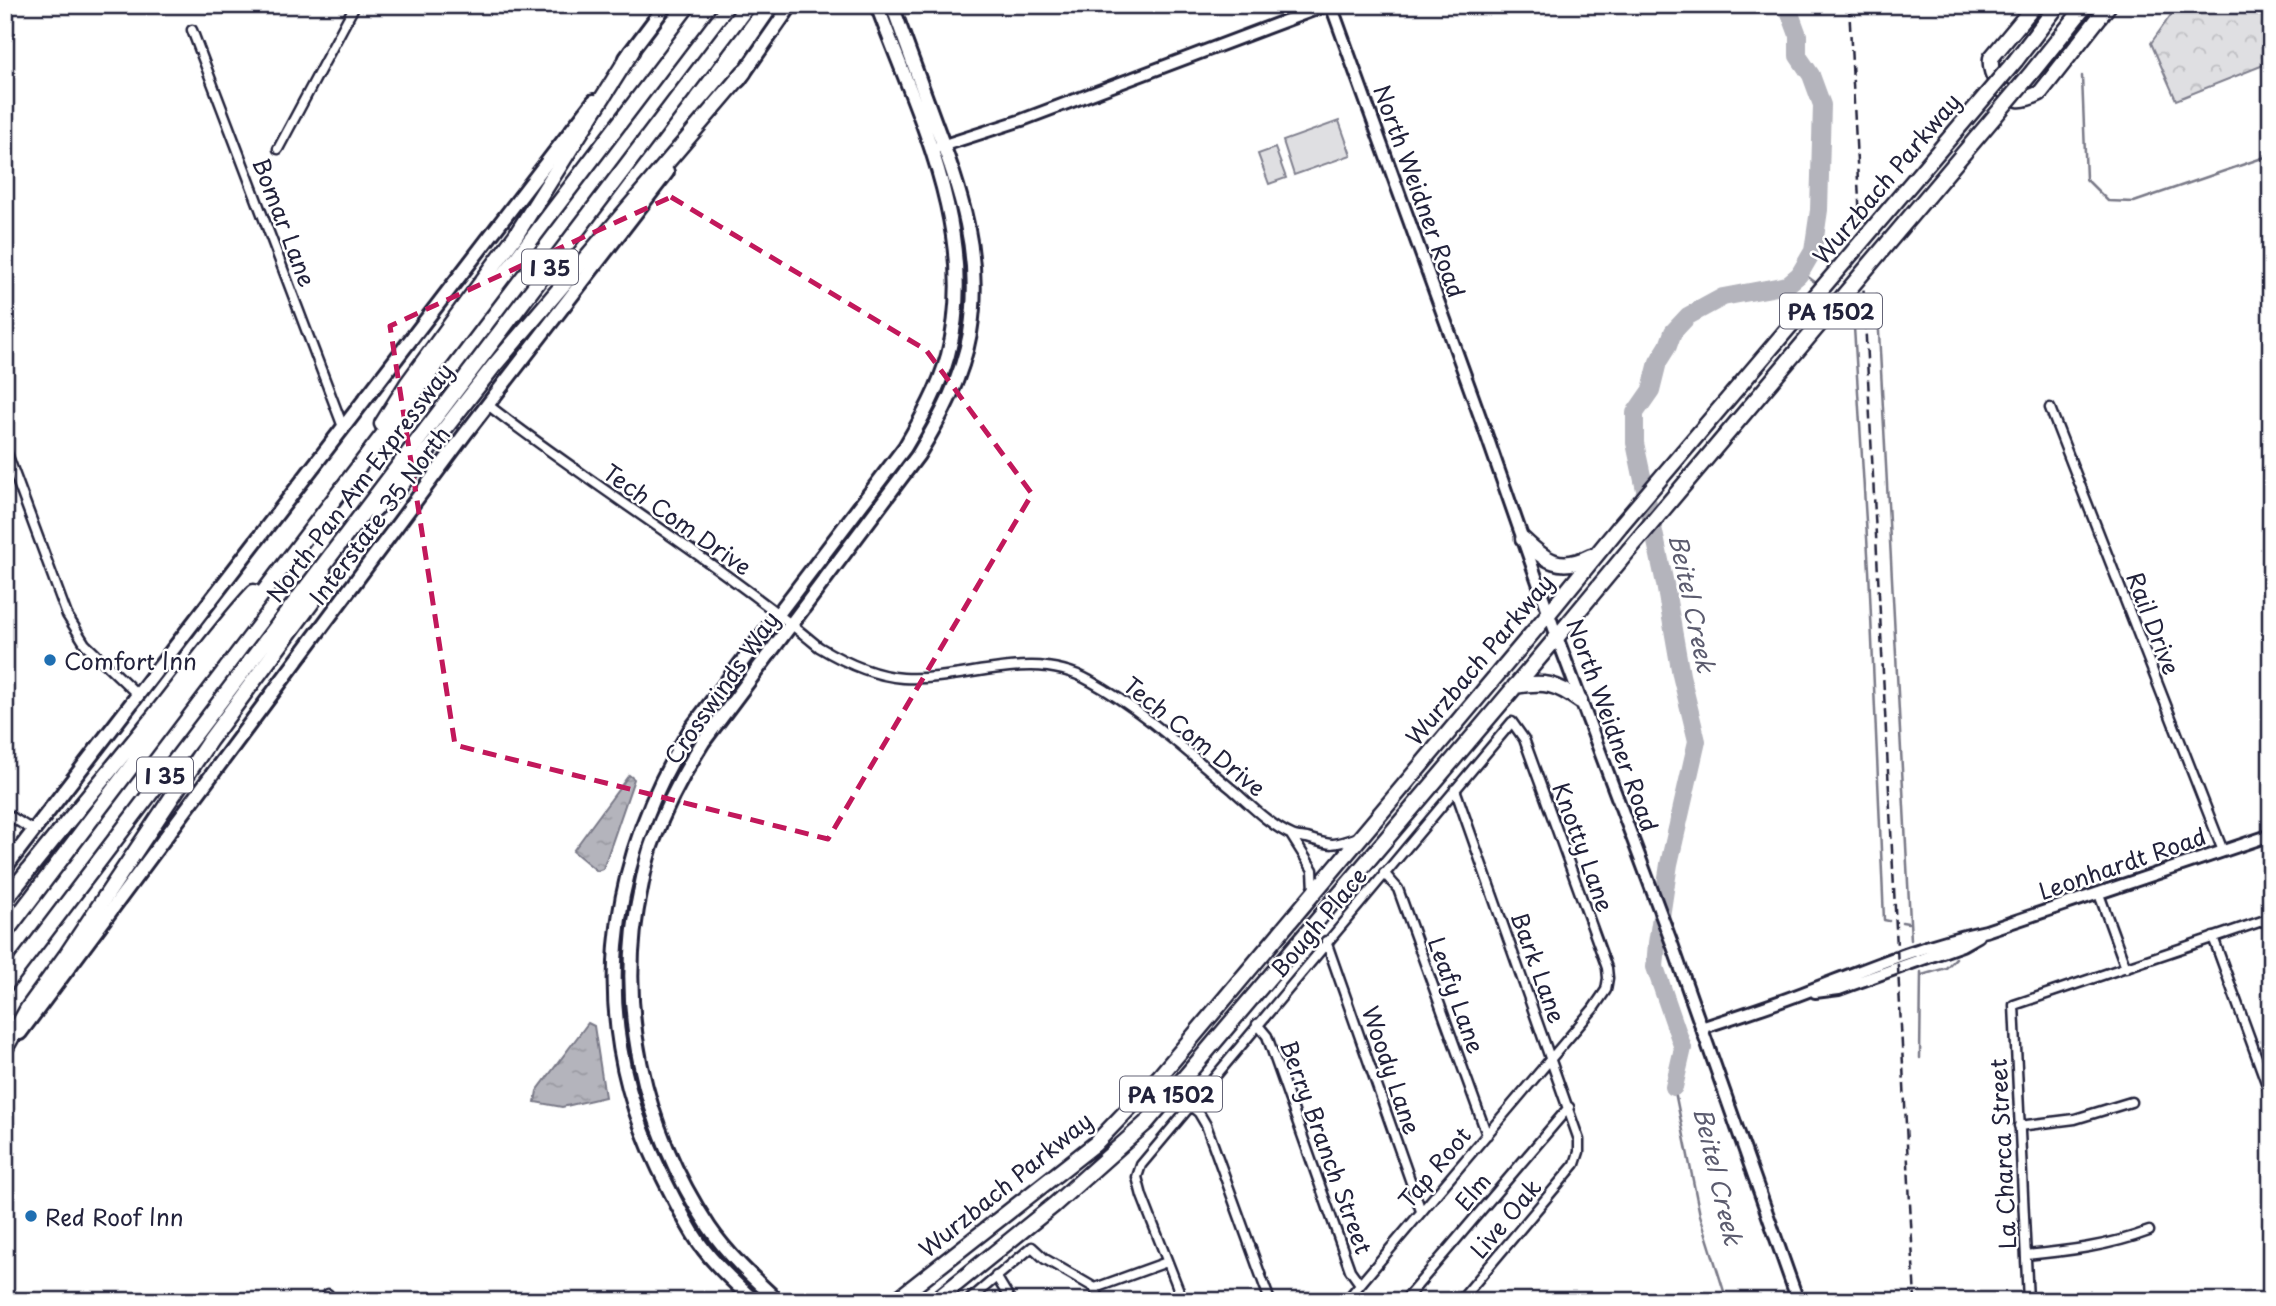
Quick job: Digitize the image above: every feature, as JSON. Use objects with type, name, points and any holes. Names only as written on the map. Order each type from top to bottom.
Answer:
[{"type":"highway","name":"North Pan Am Expressway","points":[[5,933],[709,5]]},
{"type":"highway","name":"North Pan Am Expressway","points":[[5,985],[748,5]]},
{"type":"highway","points":[[2035,5],[1991,58],[1992,73],[2002,89],[2017,99],[2040,93],[2109,5]]},
{"type":"highway","name":"Wurzbach Parkway","points":[[895,1301],[1061,1172],[1122,1119],[2016,60],[2058,5]]},
{"type":"highway","name":"Wurzbach Parkway","points":[[935,1301],[1054,1205],[1146,1123],[2086,5]]},
{"type":"highway","points":[[332,504],[407,384],[522,226],[632,51]]},
{"type":"highway","points":[[352,529],[398,489],[493,367],[744,72]]},
{"type":"highway","points":[[5,900],[152,718],[222,626],[320,518]]},
{"type":"highway","points":[[1523,538],[1538,553],[1556,563],[1575,564],[1598,552]]},
{"type":"highway","points":[[5,1051],[28,1008],[210,740],[318,594],[324,565]]},
{"type":"highway","points":[[1515,686],[1537,682],[1551,684],[1580,701]]},
{"type":"main road","points":[[5,868],[666,5]]},
{"type":"main road","name":"Interstate 35 North","points":[[5,1051],[488,405],[744,72],[791,5]]},
{"type":"main road","points":[[877,5],[930,150]]},
{"type":"main road","points":[[892,5],[944,145]]},
{"type":"main road","name":"Crosswinds Way","points":[[778,1301],[749,1274],[710,1227],[669,1152],[644,1080],[634,1034],[631,946],[642,880],[652,843],[673,792],[703,742],[918,455],[942,415],[970,334],[974,292],[972,249],[962,198],[944,145]]},
{"type":"main road","name":"Crosswinds Way","points":[[754,1301],[694,1236],[645,1140],[629,1091],[614,1005],[615,945],[623,889],[641,827],[673,757],[690,730],[905,447],[927,408],[948,357],[957,303],[956,251],[947,199],[930,150]]},
{"type":"main road","points":[[948,357],[963,360]]},
{"type":"main road","points":[[654,1158],[669,1152]]},
{"type":"street","points":[[278,149],[355,5]]},
{"type":"street","name":"North Weidner Road","points":[[930,150],[1022,120],[1329,5],[1580,701],[1671,941],[1798,1301]]},
{"type":"street","name":"Bomar Lane","points":[[192,30],[343,427]]},
{"type":"street","name":"Tech Com Drive","points":[[488,405],[564,463],[673,536],[819,647],[840,659],[891,677],[925,679],[953,677],[1010,665],[1029,665],[1069,672],[1085,678],[1130,705],[1264,816],[1291,835],[1327,845],[1339,844],[1361,836]]},
{"type":"street","name":"Rail Drive","points":[[2050,408],[2223,851]]},
{"type":"street","points":[[5,448],[67,615],[85,643],[138,695]]},
{"type":"street","name":"Bough Place","points":[[1183,1301],[1142,1196],[1138,1177],[1141,1165],[1512,722]]},
{"type":"street","name":"Knotty Lane","points":[[1512,722],[1524,739],[1607,968],[1606,990]]},
{"type":"street","name":"Bark Lane","points":[[1455,789],[1578,1133],[1577,1159]]},
{"type":"street","points":[[5,814],[34,831]]},
{"type":"street","name":"Tech Com Drive","points":[[1291,835],[1313,870],[1314,891]]},
{"type":"street","name":"Leonhardt Road","points":[[1701,1028],[1897,957],[1986,931],[2271,835]]},
{"type":"street","name":"Leafy Lane","points":[[1384,873],[1398,889],[1487,1135]]},
{"type":"street","points":[[2099,894],[2126,968],[2271,918]]},
{"type":"street","points":[[2213,937],[2271,1096]]},
{"type":"street","name":"Woody Lane","points":[[1326,942],[1421,1212]]},
{"type":"street","name":"La Charca Street","points":[[2028,1301],[2014,1005],[2126,968]]},
{"type":"street","name":"Tap Root","points":[[1346,1301],[1593,1009],[1606,990]]},
{"type":"street","name":"Berry Branch Street","points":[[1257,1024],[1267,1036],[1350,1270],[1360,1284]]},
{"type":"street","points":[[2019,1126],[2075,1119],[2131,1102]]},
{"type":"street","points":[[1190,1105],[1206,1125],[1270,1301]]},
{"type":"street","name":"Elm","points":[[1404,1301],[1569,1107]]},
{"type":"street","name":"Live Oak","points":[[1460,1301],[1577,1159]]},
{"type":"street","points":[[2026,1255],[2084,1249],[2149,1231]]},
{"type":"street","points":[[968,1301],[1032,1247],[1045,1259],[1095,1288],[1100,1301]]},
{"type":"street","points":[[1095,1288],[1167,1262]]},
{"type":"street","points":[[996,1276],[1011,1301]]},
{"type":"highlighted area","points":[[671,197],[926,350],[1032,494],[828,839],[455,745],[390,326]]},
{"type":"green space","points":[[2178,5],[2271,5],[2271,62],[2176,100],[2151,43]]},
{"type":"green space","points":[[1339,121],[1351,155],[1294,175],[1283,141]]},
{"type":"green space","points":[[1275,148],[1286,178],[1269,184],[1258,154]]},
{"type":"water","points":[[629,775],[634,779],[603,869],[597,871],[573,851]]},
{"type":"water","points":[[588,1023],[594,1026],[605,1097],[562,1107],[535,1102],[537,1091]]},
{"type":"waterway","name":"Beitel Creek","points":[[1674,1087],[1683,1048],[1655,967],[1669,864],[1697,741],[1681,675],[1635,443],[1635,413],[1651,390],[1658,362],[1673,332],[1688,316],[1723,297],[1787,285],[1799,275],[1813,251],[1819,210],[1822,105],[1811,75],[1798,56],[1798,35],[1787,5]]},
{"type":"waterway","points":[[2082,76],[2086,179],[2108,201],[2134,202],[2271,155]]},
{"type":"waterway","points":[[1801,272],[1819,285]]},
{"type":"waterway","points":[[1877,294],[1911,940]]},
{"type":"waterway","points":[[1844,304],[1853,311],[1869,570],[1884,920],[1889,921]]},
{"type":"waterway","points":[[1902,922],[1908,923]]},
{"type":"waterway","points":[[1922,975],[1946,968],[1956,958]]},
{"type":"waterway","points":[[1920,1058],[1921,972]]},
{"type":"waterway","name":"Beitel Creek","points":[[1674,1087],[1700,1215],[1727,1301]]},
{"type":"railway","points":[[1849,5],[1915,1301]]},
{"type":"place","name":"Comfort Inn","points":[[50,660]]},
{"type":"place","name":"Red Roof Inn","points":[[31,1216]]}]
